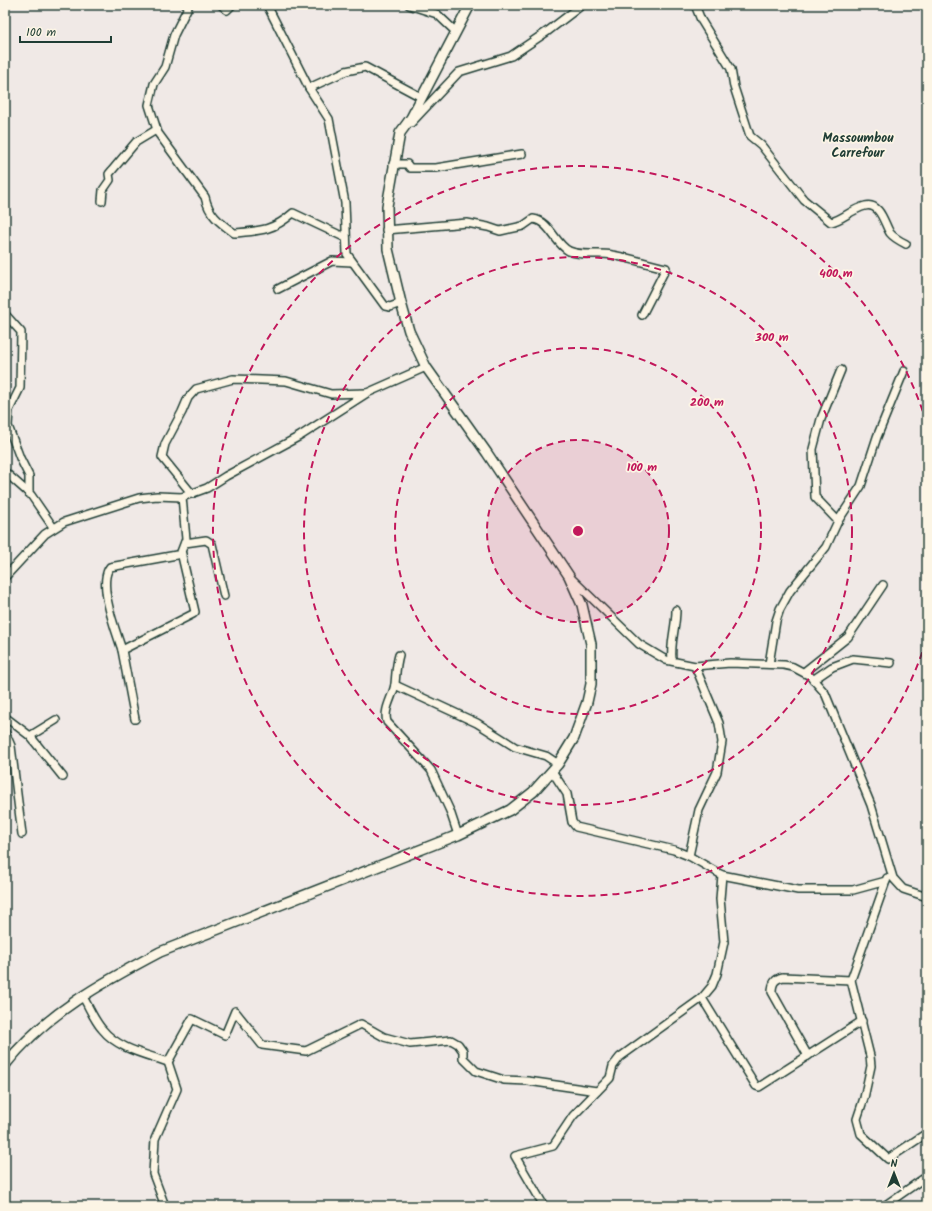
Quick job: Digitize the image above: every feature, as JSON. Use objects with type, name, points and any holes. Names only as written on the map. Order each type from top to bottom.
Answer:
[{"type":"main road","points":[[5,1065],[39,1028],[115,976],[160,952],[458,835],[494,819],[514,808],[533,792],[555,768],[566,752],[581,722],[591,684],[592,665],[591,644],[582,605],[569,576],[487,453],[426,367],[409,331],[388,249],[386,230],[387,206],[393,164],[400,133],[411,118],[470,5]]},
{"type":"street","points":[[189,5],[174,35],[165,67],[154,84],[149,105],[156,130],[172,155],[205,197],[208,208],[215,219],[234,233],[264,229],[281,224],[293,213],[346,238]]},
{"type":"street","points":[[221,5],[227,10],[232,5]]},
{"type":"street","points":[[267,5],[309,88],[330,119],[345,203],[347,254],[385,306],[390,307],[401,303]]},
{"type":"street","points":[[409,5],[436,14],[456,32]]},
{"type":"street","points":[[400,133],[459,72],[510,56],[548,31],[582,5]]},
{"type":"street","points":[[695,5],[701,20],[731,69],[734,87],[750,136],[761,145],[804,200],[831,222],[853,210],[869,205],[873,206],[881,214],[891,234],[906,244]]},
{"type":"street","points":[[309,88],[346,71],[365,68],[421,97]]},
{"type":"street","points":[[102,201],[103,190],[110,180],[109,174],[115,166],[136,142],[156,130]]},
{"type":"street","points":[[393,164],[407,164],[410,168],[436,168],[522,154]]},
{"type":"street","points":[[386,230],[467,223],[500,231],[523,226],[532,219],[537,219],[543,223],[567,250],[581,256],[611,255],[666,268],[642,315]]},
{"type":"street","points":[[278,289],[332,261],[352,262]]},
{"type":"street","points":[[5,314],[21,332],[20,388],[9,410],[8,426],[20,458],[29,476],[29,493]]},
{"type":"street","points":[[5,577],[54,527],[64,522],[139,498],[157,496],[182,497],[207,488],[226,476],[300,436],[367,393],[426,367]]},
{"type":"street","points":[[838,521],[815,497],[812,449],[821,419],[841,370]]},
{"type":"street","points":[[769,664],[776,621],[780,609],[790,591],[826,547],[838,521],[861,486],[877,437],[904,371]]},
{"type":"street","points":[[192,494],[162,457],[165,444],[188,398],[196,389],[233,378],[286,381],[331,394],[367,393]]},
{"type":"street","points":[[5,472],[29,493],[54,527]]},
{"type":"street","points":[[122,650],[195,612],[182,554],[185,542],[182,497]]},
{"type":"street","points":[[185,542],[206,540],[212,544],[224,596]]},
{"type":"street","points":[[135,719],[122,650],[109,608],[105,578],[106,572],[110,567],[182,554]]},
{"type":"street","points":[[569,576],[639,644],[666,660],[672,660],[695,666],[730,663],[769,664],[793,667],[804,672],[813,680],[825,693],[861,780],[873,812],[890,870],[897,884],[903,889],[927,897]]},
{"type":"street","points":[[804,672],[848,637],[883,585]]},
{"type":"street","points":[[672,660],[671,639],[675,631],[676,610]]},
{"type":"street","points":[[399,656],[395,670],[394,685],[386,712],[387,722],[431,770],[450,811],[458,835]]},
{"type":"street","points":[[813,680],[832,667],[853,658],[891,663]]},
{"type":"street","points":[[689,856],[699,810],[717,772],[722,742],[719,723],[695,666]]},
{"type":"street","points":[[394,685],[477,723],[515,747],[541,754],[555,768],[567,794],[572,822],[576,827],[666,847],[689,856],[722,875],[798,890],[853,890],[886,881]]},
{"type":"street","points":[[5,717],[30,736],[63,777]]},
{"type":"street","points":[[30,736],[56,720]]},
{"type":"street","points":[[5,732],[11,746],[22,834]]},
{"type":"street","points":[[890,870],[851,980],[862,1021],[871,1066],[864,1098],[856,1119],[861,1134],[888,1159],[927,1133]]},
{"type":"street","points":[[544,1206],[515,1156],[553,1146],[573,1116],[610,1078],[613,1066],[620,1057],[702,998],[712,986],[723,952],[724,933],[720,899],[722,875]]},
{"type":"street","points":[[808,1056],[772,992],[772,985],[775,981],[783,977],[851,980]]},
{"type":"street","points":[[83,997],[102,1029],[116,1042],[136,1052],[168,1062]]},
{"type":"street","points":[[702,998],[756,1086],[762,1086],[862,1021]]},
{"type":"street","points":[[166,1206],[154,1174],[155,1139],[177,1089],[168,1062],[192,1019],[225,1035],[235,1011],[262,1045],[306,1051],[361,1024],[384,1037],[410,1044],[451,1040],[458,1044],[463,1051],[463,1058],[476,1071],[504,1080],[528,1081],[597,1091]]},
{"type":"street","points":[[884,1206],[927,1176]]},
{"type":"district","name":"Massoumbou Carrefour","points":[[858,144]]}]
